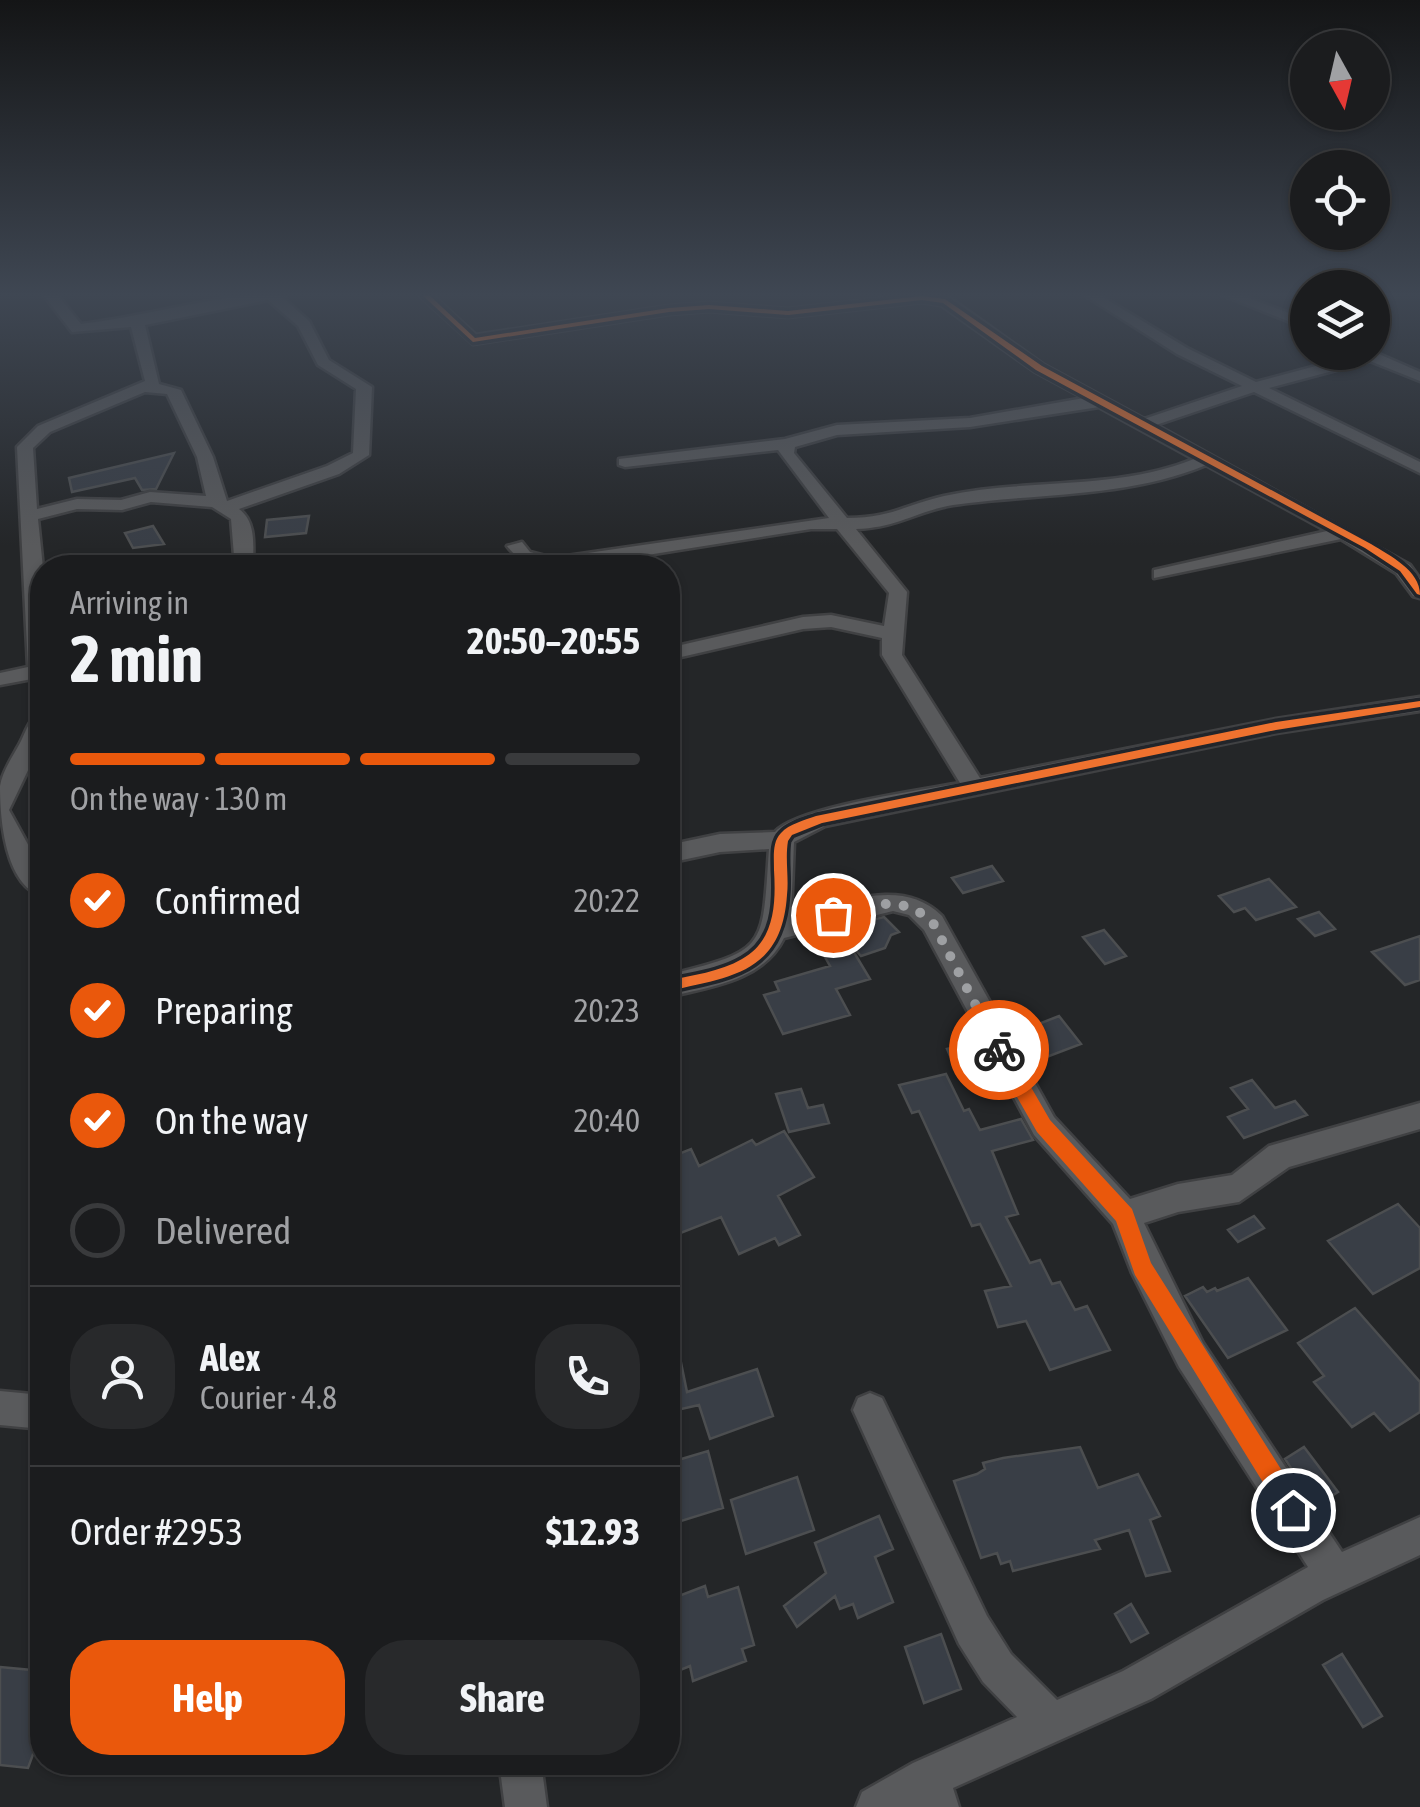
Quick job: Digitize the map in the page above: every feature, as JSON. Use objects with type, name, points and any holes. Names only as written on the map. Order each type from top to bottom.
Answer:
[{"type":"street","points":[[147,388],[152,377]]},
{"type":"street","points":[[27,517],[77,504],[122,505],[150,497],[221,505],[333,470],[361,455],[364,387],[348,377]]},
{"type":"street","points":[[1058,377],[1343,533],[1402,570],[1420,592]]},
{"type":"street","points":[[1235,377],[1420,468]]},
{"type":"street","points":[[1147,423],[1287,377]]},
{"type":"street","points":[[33,555],[25,447],[30,438],[147,388],[173,390],[205,457],[221,505],[238,516],[244,530],[244,555]]},
{"type":"street","points":[[625,462],[787,444],[845,432],[996,420],[1056,404],[1108,402]]},
{"type":"street","points":[[787,444],[786,453],[794,464],[898,592],[901,605],[888,634],[892,656],[973,785]]},
{"type":"street","points":[[610,555],[811,524],[885,522],[946,502],[1087,486],[1183,469],[1206,460]]},
{"type":"street","points":[[1162,574],[1343,533]]},
{"type":"street","points":[[516,546],[523,555]]},
{"type":"street","points":[[680,651],[803,622],[848,623],[888,634]]},
{"type":"street","points":[[0,679],[30,677]]},
{"type":"street","points":[[680,983],[732,968],[767,952],[780,930],[782,840],[788,832],[820,819],[1276,726],[1420,704]]},
{"type":"street","points":[[0,806],[30,745]]},
{"type":"street","points":[[0,814],[30,872]]},
{"type":"street","points":[[680,851],[720,842],[782,840]]},
{"type":"street","points":[[780,930],[893,902],[917,907],[933,923],[1044,1126],[1125,1215],[1142,1268],[1335,1575]]},
{"type":"street","points":[[1125,1215],[1178,1198],[1239,1188],[1280,1156],[1420,1116]]},
{"type":"street","points":[[0,1408],[30,1411]]},
{"type":"street","points":[[870,1410],[972,1630],[997,1668],[1051,1724]]},
{"type":"street","points":[[877,1807],[933,1792],[1051,1724],[1137,1685],[1335,1575],[1420,1536]]},
{"type":"street","points":[[522,1775],[526,1807]]},
{"type":"building","points":[[174,453],[156,489],[142,490],[135,478],[72,492],[69,478]]},
{"type":"building","points":[[309,516],[306,533],[265,537],[267,520]]},
{"type":"building","points":[[153,526],[164,544],[133,548],[125,533]]},
{"type":"building","points":[[992,866],[1003,881],[963,893],[952,878]]},
{"type":"building","points":[[1269,879],[1296,907],[1256,920],[1245,908],[1234,912],[1219,896]]},
{"type":"building","points":[[1319,912],[1335,929],[1315,936],[1298,919]]},
{"type":"building","points":[[884,917],[899,932],[891,935],[885,948],[861,956],[837,929]]},
{"type":"building","points":[[1104,930],[1126,956],[1105,964],[1083,937]]},
{"type":"building","points":[[1420,936],[1420,980],[1405,985],[1372,952]]},
{"type":"building","points":[[852,949],[870,979],[836,989],[850,1015],[783,1034],[764,995],[779,991],[775,982],[830,966],[825,957]]},
{"type":"building","points":[[1059,1016],[1081,1044],[1044,1058],[1023,1030]]},
{"type":"building","points":[[978,1042],[985,1059],[954,1065],[947,1049]]},
{"type":"building","points":[[946,1074],[964,1111],[969,1109],[980,1130],[1021,1119],[1033,1140],[992,1151],[1018,1214],[1006,1217],[1030,1263],[1040,1260],[1052,1284],[1060,1282],[1075,1310],[1087,1306],[1110,1350],[1050,1370],[1026,1321],[998,1327],[985,1291],[1011,1286],[980,1224],[972,1226],[919,1111],[912,1113],[899,1085]]},
{"type":"building","points":[[1252,1080],[1275,1108],[1295,1101],[1307,1115],[1244,1138],[1228,1117],[1248,1109],[1231,1088]]},
{"type":"building","points":[[801,1089],[808,1108],[823,1105],[829,1123],[789,1132],[776,1094]]},
{"type":"building","points":[[784,1131],[814,1177],[778,1196],[800,1235],[779,1245],[775,1238],[739,1254],[721,1217],[680,1233],[680,1153],[691,1149],[699,1166],[752,1140],[756,1145]]},
{"type":"building","points":[[1398,1204],[1420,1228],[1420,1268],[1373,1294],[1328,1241]]},
{"type":"building","points":[[1254,1216],[1264,1228],[1238,1242],[1228,1230]]},
{"type":"building","points":[[1248,1278],[1287,1330],[1228,1358],[1185,1296],[1203,1287],[1207,1292],[1215,1288],[1217,1291]]},
{"type":"building","points":[[1355,1308],[1420,1382],[1420,1412],[1390,1431],[1374,1413],[1352,1427],[1314,1382],[1324,1376],[1298,1343]]},
{"type":"building","points":[[680,1358],[687,1392],[757,1369],[773,1416],[710,1439],[699,1405],[680,1409]]},
{"type":"building","points":[[1080,1447],[1098,1488],[1138,1474],[1160,1516],[1150,1520],[1170,1571],[1146,1576],[1129,1530],[1095,1540],[1100,1549],[1013,1571],[1010,1561],[1001,1564],[997,1553],[981,1558],[954,1481],[977,1474],[985,1469],[983,1463]]},
{"type":"building","points":[[1304,1447],[1338,1492],[1316,1506],[1285,1459]]},
{"type":"building","points":[[708,1451],[723,1508],[680,1521],[680,1459]]},
{"type":"building","points":[[797,1477],[814,1530],[746,1554],[731,1500]]},
{"type":"building","points":[[879,1516],[893,1549],[875,1557],[893,1602],[858,1618],[853,1604],[840,1609],[835,1596],[797,1627],[784,1606],[826,1573],[815,1543]]},
{"type":"building","points":[[705,1586],[708,1597],[738,1587],[754,1645],[742,1649],[746,1661],[693,1681],[690,1666],[680,1670],[680,1595]]},
{"type":"building","points":[[1131,1604],[1148,1633],[1131,1642],[1115,1614]]},
{"type":"building","points":[[941,1634],[961,1689],[924,1703],[905,1647]]},
{"type":"building","points":[[1342,1654],[1382,1716],[1363,1727],[1323,1665]]},
{"type":"building","points":[[0,1667],[30,1670],[30,1763],[28,1768],[0,1765]]},
{"type":"cycle path","points":[[1056,377],[1368,546],[1403,569],[1420,592]]},
{"type":"cycle path","points":[[680,983],[731,970],[760,953],[771,940],[778,921],[782,840],[788,832],[820,819],[1276,726],[1420,704]]},
{"type":"way so far","points":[[833,915],[893,902],[917,907],[933,923],[999,1050]]},
{"type":"route","points":[[999,1050],[1044,1126],[1125,1215],[1142,1268],[1293,1510]]}]
